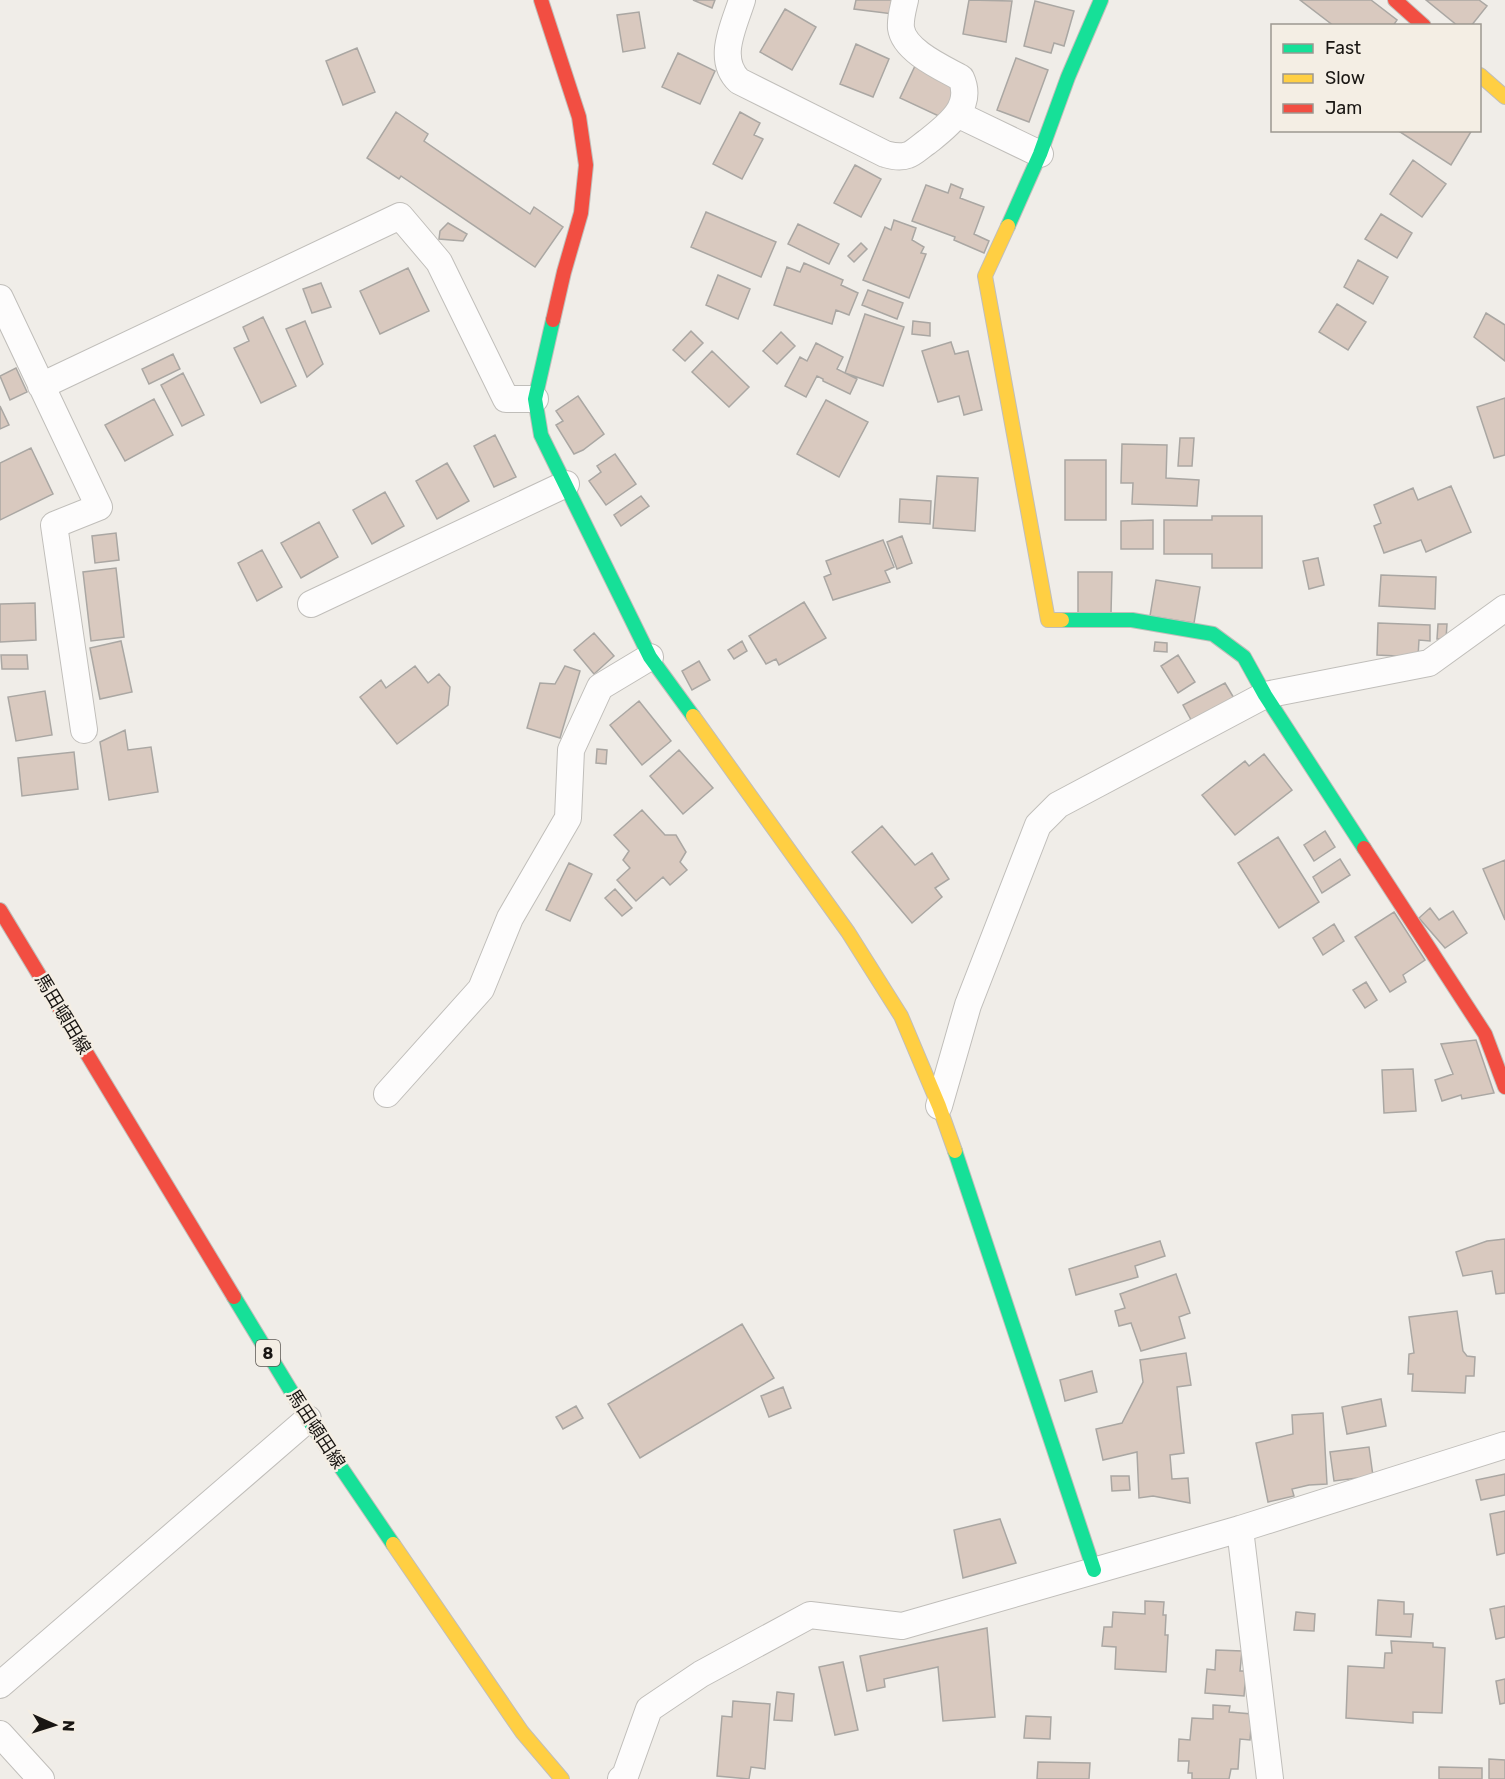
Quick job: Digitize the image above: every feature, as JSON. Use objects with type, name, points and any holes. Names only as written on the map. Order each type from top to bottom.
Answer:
[{"type":"street","points":[[541,0],[579,117],[586,165],[581,213],[564,272],[535,399],[541,435],[650,657],[848,932],[901,1016],[939,1106],[1094,1570]]},
{"type":"street","points":[[742,0],[728,46],[730,73],[739,81],[885,154],[898,157],[909,155],[949,124],[962,108],[966,96],[961,78],[916,52],[906,40],[901,21],[905,0]]},
{"type":"street","points":[[1101,0],[1068,77],[1040,154],[985,276],[1048,620],[1132,620],[1213,634],[1244,657],[1265,695],[1485,1034],[1505,1087]]},
{"type":"street","points":[[1395,0],[1422,24]]},
{"type":"street","points":[[1481,77],[1505,97]]},
{"type":"street","points":[[957,114],[1040,154]]},
{"type":"street","points":[[41,386],[400,216],[439,262],[506,399],[535,399]]},
{"type":"street","points":[[0,298],[99,507],[54,525],[84,730]]},
{"type":"street","points":[[311,604],[566,484]]},
{"type":"street","points":[[939,1106],[968,1005],[1038,825],[1058,805],[1265,695],[1429,663],[1505,609]]},
{"type":"street","points":[[387,1094],[481,989],[510,918],[568,818],[571,750],[600,687],[650,657]]},
{"type":"street","name":"馬田頓田線","points":[[3,922],[308,1419],[522,1732],[562,1779]]},
{"type":"street","points":[[0,1685],[308,1419]]},
{"type":"street","points":[[621,1779],[625,1776],[649,1709],[701,1674],[810,1615],[902,1626],[1240,1529],[1505,1445]]},
{"type":"street","points":[[1240,1529],[1270,1779]]},
{"type":"street","points":[[0,1734],[41,1779]]},
{"type":"building","points":[[693,0],[715,0],[712,8]]},
{"type":"building","points":[[856,0],[895,0],[893,14],[854,9]]},
{"type":"building","points":[[969,0],[1012,1],[1006,42],[963,34]]},
{"type":"building","points":[[1300,0],[1371,0],[1397,20],[1394,24],[1331,24]]},
{"type":"building","points":[[1426,0],[1479,0],[1487,6],[1473,24],[1456,24]]},
{"type":"building","points":[[1035,1],[1074,11],[1064,46],[1054,43],[1051,53],[1024,46]]},
{"type":"building","points":[[785,9],[816,27],[792,70],[760,52]]},
{"type":"building","points":[[639,12],[645,48],[623,52],[617,15]]},
{"type":"building","points":[[856,44],[889,59],[873,97],[840,84]]},
{"type":"building","points":[[357,48],[375,92],[343,105],[326,61]]},
{"type":"building","points":[[678,53],[715,71],[700,104],[662,87]]},
{"type":"building","points":[[1016,58],[1048,70],[1029,122],[997,110]]},
{"type":"building","points":[[915,66],[958,86],[943,118],[900,98]]},
{"type":"building","points":[[396,112],[428,134],[424,141],[530,214],[534,207],[563,227],[535,267],[401,176],[399,179],[367,158]]},
{"type":"building","points":[[740,112],[760,123],[754,135],[763,139],[742,179],[713,164]]},
{"type":"building","points":[[1400,132],[1471,132],[1451,165]]},
{"type":"building","points":[[1413,160],[1446,184],[1422,217],[1390,194]]},
{"type":"building","points":[[855,165],[881,179],[861,217],[834,203]]},
{"type":"building","points":[[951,184],[963,189],[960,198],[984,207],[974,234],[989,241],[984,253],[954,240],[955,237],[912,221],[926,185],[948,193]]},
{"type":"building","points":[[706,212],[776,242],[761,277],[691,247]]},
{"type":"building","points":[[1381,214],[1412,233],[1397,258],[1365,239]]},
{"type":"building","points":[[894,220],[916,228],[912,240],[924,247],[921,253],[926,254],[909,298],[863,280],[885,227],[891,230]]},
{"type":"building","points":[[448,223],[467,234],[463,241],[439,239],[440,231]]},
{"type":"building","points":[[798,224],[839,244],[829,264],[788,244]]},
{"type":"building","points":[[861,243],[867,249],[854,262],[848,256]]},
{"type":"building","points":[[1358,260],[1388,277],[1373,304],[1344,287]]},
{"type":"building","points":[[804,263],[843,280],[841,285],[858,293],[849,315],[836,310],[832,324],[774,305],[787,267],[800,272]]},
{"type":"building","points":[[408,268],[429,311],[380,334],[360,291]]},
{"type":"building","points":[[718,275],[750,289],[738,319],[706,305]]},
{"type":"building","points":[[321,283],[331,307],[312,313],[303,289]]},
{"type":"building","points":[[868,290],[903,303],[897,319],[862,305]]},
{"type":"building","points":[[1337,304],[1366,322],[1348,350],[1319,332]]},
{"type":"building","points":[[1486,313],[1505,325],[1505,361],[1474,337]]},
{"type":"building","points":[[865,314],[904,327],[883,386],[845,373]]},
{"type":"building","points":[[263,317],[296,386],[261,403],[234,348],[249,341],[243,327]]},
{"type":"building","points":[[305,321],[323,364],[307,377],[286,329]]},
{"type":"building","points":[[913,321],[930,323],[930,336],[912,334]]},
{"type":"building","points":[[691,331],[703,343],[685,361],[673,350]]},
{"type":"building","points":[[781,332],[795,346],[777,364],[763,351]]},
{"type":"building","points":[[951,342],[955,354],[968,351],[982,410],[964,415],[959,396],[938,402],[922,351]]},
{"type":"building","points":[[816,343],[843,357],[837,369],[857,379],[850,394],[817,376],[806,397],[785,386],[800,357],[807,361]]},
{"type":"building","points":[[712,351],[749,387],[729,407],[692,372]]},
{"type":"building","points":[[173,354],[180,369],[149,384],[142,369]]},
{"type":"building","points":[[16,368],[27,392],[10,400],[0,376]]},
{"type":"building","points":[[183,373],[204,415],[182,426],[161,385]]},
{"type":"building","points":[[578,396],[604,434],[574,454],[556,425],[563,421],[556,411]]},
{"type":"building","points":[[1505,398],[1505,455],[1494,458],[1477,407]]},
{"type":"building","points":[[154,399],[173,435],[125,461],[105,425]]},
{"type":"building","points":[[826,400],[868,422],[839,477],[797,454]]},
{"type":"building","points":[[0,406],[9,425],[0,429]]},
{"type":"building","points":[[495,435],[516,477],[494,487],[474,446]]},
{"type":"building","points":[[1180,438],[1194,438],[1192,466],[1178,466]]},
{"type":"building","points":[[1122,444],[1167,445],[1166,478],[1199,480],[1197,506],[1132,504],[1133,483],[1121,483]]},
{"type":"building","points":[[31,448],[53,494],[0,520],[0,463]]},
{"type":"building","points":[[615,454],[636,484],[606,505],[589,481],[601,472],[597,466]]},
{"type":"building","points":[[1065,460],[1106,460],[1106,520],[1065,520]]},
{"type":"building","points":[[447,463],[469,501],[437,519],[416,481]]},
{"type":"building","points":[[937,476],[978,478],[975,531],[933,528]]},
{"type":"building","points":[[1451,486],[1471,532],[1426,552],[1421,540],[1384,553],[1374,526],[1381,523],[1374,505],[1413,488],[1418,500]]},
{"type":"building","points":[[385,492],[404,526],[372,544],[353,510]]},
{"type":"building","points":[[641,496],[649,506],[621,526],[614,515]]},
{"type":"building","points":[[900,499],[931,501],[930,524],[899,522]]},
{"type":"building","points":[[1212,516],[1262,516],[1262,568],[1212,568],[1212,554],[1164,554],[1164,520],[1212,520]]},
{"type":"building","points":[[1153,520],[1153,549],[1121,549],[1121,521]]},
{"type":"building","points":[[319,522],[338,557],[301,578],[281,543]]},
{"type":"building","points":[[116,533],[119,560],[95,563],[92,536]]},
{"type":"building","points":[[902,536],[912,563],[897,569],[887,542]]},
{"type":"building","points":[[883,540],[894,567],[885,571],[890,582],[833,600],[824,577],[831,574],[826,561]]},
{"type":"building","points":[[262,550],[282,587],[257,601],[238,563]]},
{"type":"building","points":[[1318,558],[1324,585],[1309,589],[1303,561]]},
{"type":"building","points":[[116,568],[124,637],[91,641],[83,572]]},
{"type":"building","points":[[1078,572],[1112,572],[1111,614],[1078,614]]},
{"type":"building","points":[[1381,575],[1436,577],[1435,609],[1379,606]]},
{"type":"building","points":[[1156,580],[1200,587],[1194,623],[1150,616]]},
{"type":"building","points":[[804,602],[826,638],[779,665],[776,659],[766,664],[749,636]]},
{"type":"building","points":[[35,603],[36,640],[0,642],[0,604]]},
{"type":"building","points":[[1378,623],[1430,625],[1430,641],[1419,640],[1418,657],[1377,655]]},
{"type":"building","points":[[1438,624],[1447,624],[1446,639],[1437,639]]},
{"type":"building","points":[[594,633],[614,656],[594,674],[574,650]]},
{"type":"building","points":[[121,641],[132,692],[100,699],[90,648]]},
{"type":"building","points":[[742,641],[747,651],[734,659],[728,650]]},
{"type":"building","points":[[1155,642],[1167,643],[1167,652],[1154,651]]},
{"type":"building","points":[[1,655],[27,655],[28,669],[2,669]]},
{"type":"building","points":[[1178,655],[1195,682],[1178,693],[1161,666]]},
{"type":"building","points":[[699,661],[710,680],[692,690],[682,671]]},
{"type":"building","points":[[415,666],[428,683],[439,674],[450,687],[448,705],[397,744],[360,697],[381,680],[386,688]]},
{"type":"building","points":[[565,666],[580,671],[560,738],[527,728],[540,683],[555,684]]},
{"type":"building","points":[[1225,683],[1238,705],[1195,727],[1183,705]]},
{"type":"building","points":[[45,691],[52,735],[16,741],[8,697]]},
{"type":"building","points":[[639,701],[671,741],[642,765],[610,725]]},
{"type":"building","points":[[125,730],[128,750],[151,747],[158,792],[109,800],[100,742]]},
{"type":"building","points":[[597,749],[607,750],[606,764],[596,763]]},
{"type":"building","points":[[679,750],[713,788],[683,814],[650,776]]},
{"type":"building","points":[[74,752],[78,789],[22,796],[18,758]]},
{"type":"building","points":[[1264,754],[1292,790],[1235,835],[1202,795],[1245,761],[1249,766]]},
{"type":"building","points":[[642,810],[665,835],[676,835],[686,852],[680,862],[687,870],[670,885],[663,877],[636,901],[617,880],[630,868],[623,860],[629,851],[614,835]]},
{"type":"building","points":[[882,826],[915,865],[932,853],[949,879],[935,888],[942,897],[912,923],[852,852]]},
{"type":"building","points":[[1325,831],[1335,847],[1314,861],[1304,845]]},
{"type":"building","points":[[1278,837],[1319,902],[1279,928],[1238,863]]},
{"type":"building","points":[[1340,859],[1350,875],[1322,893],[1313,877]]},
{"type":"building","points":[[1505,860],[1505,920],[1483,869]]},
{"type":"building","points":[[569,863],[592,874],[570,921],[546,910]]},
{"type":"building","points":[[615,889],[632,908],[622,916],[605,898]]},
{"type":"building","points":[[1430,908],[1439,920],[1453,911],[1467,933],[1445,948],[1419,918]]},
{"type":"building","points":[[1394,912],[1425,960],[1403,975],[1406,982],[1390,992],[1355,937]]},
{"type":"building","points":[[1334,924],[1344,941],[1323,955],[1313,938]]},
{"type":"building","points":[[1366,982],[1377,1000],[1365,1008],[1353,990]]},
{"type":"building","points":[[1476,1040],[1494,1093],[1462,1099],[1461,1095],[1442,1101],[1435,1080],[1453,1074],[1441,1044]]},
{"type":"building","points":[[1413,1069],[1416,1111],[1384,1113],[1382,1070]]},
{"type":"building","points":[[1505,1239],[1505,1293],[1496,1294],[1492,1271],[1463,1276],[1456,1252],[1487,1241]]},
{"type":"building","points":[[1160,1241],[1165,1256],[1135,1266],[1138,1277],[1076,1295],[1069,1269]]},
{"type":"building","points":[[1176,1274],[1190,1313],[1179,1317],[1185,1338],[1141,1351],[1131,1323],[1119,1326],[1115,1311],[1125,1308],[1120,1294]]},
{"type":"building","points":[[1457,1311],[1463,1351],[1467,1356],[1475,1357],[1474,1376],[1466,1376],[1465,1393],[1412,1391],[1413,1374],[1408,1374],[1409,1354],[1414,1353],[1409,1317]]},
{"type":"building","points":[[742,1324],[774,1378],[640,1458],[608,1404]]},
{"type":"building","points":[[1186,1353],[1191,1385],[1177,1387],[1184,1453],[1170,1455],[1172,1479],[1188,1478],[1190,1503],[1153,1496],[1139,1498],[1137,1452],[1103,1460],[1096,1429],[1122,1423],[1143,1382],[1140,1360]]},
{"type":"building","points":[[1092,1371],[1097,1392],[1065,1401],[1060,1380]]},
{"type":"building","points":[[783,1387],[791,1408],[769,1417],[761,1396]]},
{"type":"building","points":[[1381,1399],[1386,1426],[1347,1434],[1342,1407]]},
{"type":"building","points":[[576,1406],[583,1418],[563,1429],[556,1417]]},
{"type":"building","points":[[1323,1413],[1327,1484],[1292,1489],[1294,1496],[1268,1502],[1256,1443],[1293,1434],[1292,1415]]},
{"type":"building","points":[[1369,1447],[1373,1476],[1334,1481],[1330,1452]]},
{"type":"building","points":[[1505,1474],[1505,1495],[1481,1500],[1476,1480]]},
{"type":"building","points":[[1111,1476],[1129,1476],[1130,1490],[1112,1491]]},
{"type":"building","points":[[1505,1511],[1505,1553],[1497,1555],[1490,1514]]},
{"type":"building","points":[[1000,1519],[1016,1563],[963,1578],[954,1530]]},
{"type":"building","points":[[1378,1600],[1404,1602],[1404,1614],[1413,1614],[1411,1637],[1376,1635]]},
{"type":"building","points":[[1145,1601],[1164,1602],[1165,1635],[1168,1635],[1166,1672],[1115,1669],[1116,1647],[1102,1646],[1104,1627],[1112,1627],[1113,1612],[1145,1614]]},
{"type":"building","points":[[1505,1606],[1505,1637],[1496,1639],[1490,1609]]},
{"type":"building","points":[[1296,1612],[1315,1614],[1314,1631],[1294,1630]]},
{"type":"building","points":[[987,1628],[995,1717],[943,1721],[938,1667],[884,1679],[885,1687],[867,1691],[860,1656]]},
{"type":"building","points":[[1391,1641],[1433,1643],[1433,1647],[1445,1648],[1442,1713],[1413,1712],[1413,1723],[1346,1718],[1348,1666],[1384,1668],[1385,1653],[1392,1653]]},
{"type":"building","points":[[1216,1650],[1242,1651],[1240,1671],[1246,1671],[1244,1696],[1205,1693],[1207,1669],[1215,1670]]},
{"type":"building","points":[[843,1662],[858,1730],[835,1735],[819,1667]]},
{"type":"building","points":[[1505,1679],[1505,1703],[1500,1704],[1496,1681]]},
{"type":"building","points":[[777,1692],[794,1694],[792,1721],[774,1720]]},
{"type":"building","points":[[733,1701],[770,1704],[765,1769],[751,1767],[749,1779],[717,1776],[722,1716],[732,1717]]},
{"type":"building","points":[[1213,1705],[1230,1706],[1229,1712],[1252,1714],[1250,1740],[1240,1739],[1238,1769],[1231,1769],[1229,1779],[1192,1779],[1192,1773],[1188,1773],[1189,1761],[1178,1761],[1179,1739],[1190,1740],[1192,1718],[1213,1719]]},
{"type":"building","points":[[1026,1716],[1051,1717],[1050,1739],[1024,1738]]},
{"type":"building","points":[[1489,1759],[1505,1760],[1505,1779],[1489,1779]]},
{"type":"building","points":[[1038,1762],[1090,1763],[1089,1779],[1037,1779]]},
{"type":"building","points":[[1439,1767],[1482,1768],[1482,1779],[1439,1779]]},
{"type":"traffic: fast","points":[[1008,226],[1040,154],[1068,77],[1101,0]]},
{"type":"traffic: fast","points":[[553,320],[535,399],[541,435],[650,657],[693,716]]},
{"type":"traffic: fast","points":[[1062,620],[1132,620],[1213,634],[1244,657],[1265,695],[1364,848]]},
{"type":"traffic: fast","points":[[955,1151],[1094,1570]]},
{"type":"traffic: fast","points":[[234,1297],[308,1419],[393,1544]]},
{"type":"traffic: slow","points":[[1481,76],[1505,97]]},
{"type":"traffic: slow","points":[[1008,226],[985,276],[1048,620],[1062,620]]},
{"type":"traffic: slow","points":[[693,716],[848,932],[901,1016],[939,1106],[955,1151]]},
{"type":"traffic: slow","points":[[393,1544],[522,1732],[562,1779]]},
{"type":"traffic: jam","points":[[541,0],[579,117],[586,165],[581,213],[553,320]]},
{"type":"traffic: jam","points":[[1395,0],[1422,24]]},
{"type":"traffic: jam","points":[[1364,848],[1485,1034],[1505,1087]]},
{"type":"traffic: jam","points":[[0,910],[234,1297]]}]
